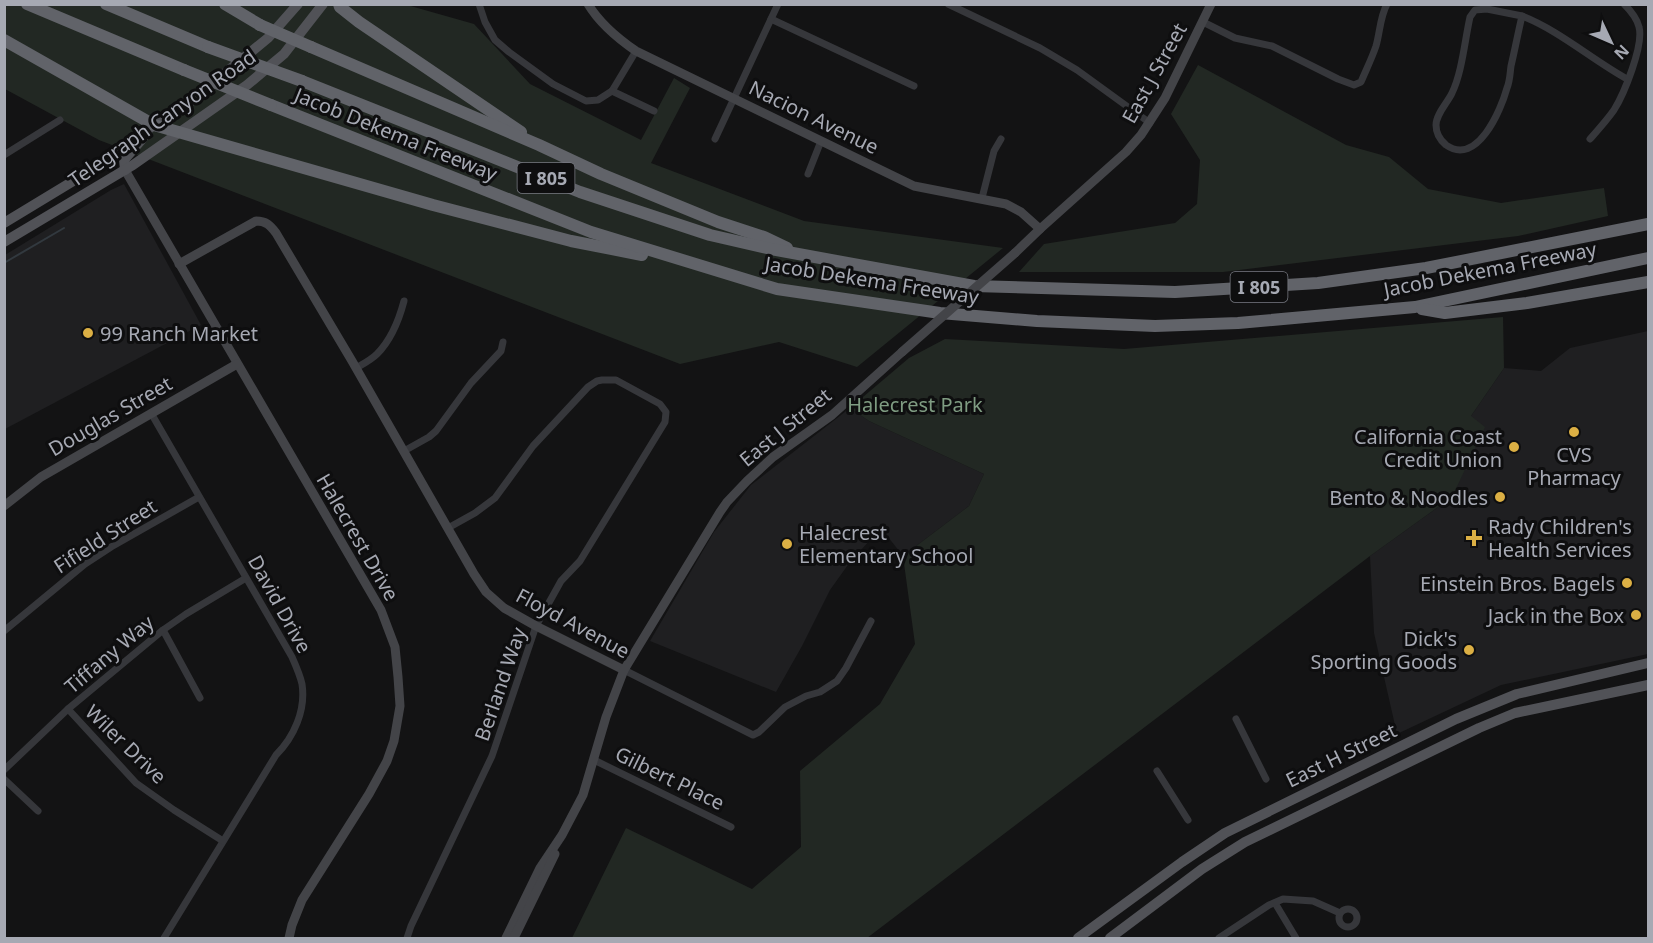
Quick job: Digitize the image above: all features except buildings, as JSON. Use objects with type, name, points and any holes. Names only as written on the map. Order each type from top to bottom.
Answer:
[{"type":"highway","name":"Jacob Dekema Freeway","points":[[27,4],[184,70],[591,232],[777,289],[940,313],[1037,321],[1155,326],[1238,323],[1415,307],[1648,258]]},
{"type":"highway","name":"Jacob Dekema Freeway","points":[[106,4],[208,47],[302,81],[579,192],[710,235],[797,254],[974,286],[1174,292],[1318,283],[1426,268],[1648,224]]},
{"type":"highway","points":[[225,4],[260,25],[601,174],[718,222],[764,237],[797,254]]},
{"type":"highway","points":[[339,4],[359,22],[539,145]]},
{"type":"highway","points":[[4,40],[153,127],[571,241],[705,267]]},
{"type":"highway","points":[[1415,307],[1445,313],[1527,303],[1648,282]]},
{"type":"main road","name":"Telegraph Canyon Road","points":[[4,224],[98,166],[191,101],[268,38],[298,4]]},
{"type":"main road","name":"Telegraph Canyon Road","points":[[4,242],[125,170],[247,85],[284,54],[319,7]]},
{"type":"main road","points":[[125,170],[124,160],[153,127]]},
{"type":"main road","name":"East H Street","points":[[1078,939],[1225,833],[1456,719],[1517,694],[1648,663]]},
{"type":"main road","name":"East H Street","points":[[1110,939],[1202,869],[1245,842],[1479,728],[1515,713],[1648,685]]},
{"type":"street","points":[[479,4],[485,22],[495,40],[553,84],[585,101],[598,100],[612,91],[636,51]]},
{"type":"street","name":"Nacion Avenue","points":[[588,4],[608,29],[636,51],[914,186],[1006,204],[1028,217],[1040,229]]},
{"type":"street","points":[[715,139],[778,4]]},
{"type":"street","points":[[948,4],[1040,48],[1077,70],[1150,123]]},
{"type":"street","name":"East J Street","points":[[506,939],[540,868],[562,835],[586,787],[606,717],[624,670],[704,536],[727,502],[773,457],[832,415],[1126,152],[1150,123],[1165,98],[1211,4]]},
{"type":"street","points":[[1203,22],[1235,38],[1272,45],[1354,85],[1361,82],[1376,47],[1383,12],[1387,4]]},
{"type":"street","points":[[1590,139],[1614,109],[1638,51],[1640,34],[1635,17],[1624,4]]},
{"type":"street","points":[[1522,16],[1508,88],[1495,118],[1476,144],[1464,149],[1450,147],[1438,133],[1437,120],[1453,91],[1470,17],[1474,10],[1487,9],[1522,16],[1539,23],[1628,79]]},
{"type":"street","points":[[771,19],[914,86]]},
{"type":"street","points":[[612,91],[654,111]]},
{"type":"street","points":[[4,155],[60,120]]},
{"type":"street","points":[[982,198],[994,151],[1001,139]]},
{"type":"street","points":[[808,174],[821,141]]},
{"type":"street","name":"Halecrest Drive","points":[[125,170],[381,610],[395,647],[400,706],[394,741],[387,761],[369,794],[302,900],[292,926],[290,939]]},
{"type":"street","name":"Floyd Avenue","points":[[179,264],[256,221],[264,221],[270,225],[356,368],[474,574],[486,592],[504,608],[536,626],[753,735],[785,707],[806,696],[820,692],[837,681],[871,621]]},
{"type":"street","points":[[356,368],[375,355],[383,346],[399,320],[404,301]]},
{"type":"street","points":[[404,451],[436,431],[471,383],[501,351],[503,342]]},
{"type":"street","name":"Douglas Street","points":[[4,506],[41,477],[237,364]]},
{"type":"street","name":"Berland Way","points":[[407,939],[492,756],[536,626],[561,581],[580,561],[665,422],[666,412],[660,404],[616,380],[597,381],[588,387],[533,446],[495,498],[475,513],[448,528]]},
{"type":"street","name":"David Drive","points":[[151,413],[292,657],[299,674],[303,696],[299,717],[291,735],[276,755],[164,939]]},
{"type":"street","name":"Fifield Street","points":[[4,631],[86,564],[111,547],[199,497]]},
{"type":"street","name":"Tiffany Way","points":[[4,770],[68,709],[163,630],[246,578]]},
{"type":"street","points":[[163,630],[200,698]]},
{"type":"street","name":"Wiler Drive","points":[[68,709],[136,783],[223,841]]},
{"type":"street","points":[[1236,719],[1266,779]]},
{"type":"street","name":"Gilbert Place","points":[[594,760],[731,827]]},
{"type":"street","points":[[1157,771],[1188,820]]},
{"type":"street","points":[[4,779],[38,811]]},
{"type":"street","name":"East J Street","points":[[514,939],[547,872],[562,835]]},
{"type":"street","points":[[1219,939],[1283,900],[1312,901],[1340,913]]},
{"type":"street","points":[[1275,903],[1296,939]]},
{"type":"shaded area","points":[[124,184],[201,325],[5,429],[5,255]]},
{"type":"shaded area","points":[[1648,331],[1648,654],[1501,685],[1397,734],[1374,633],[1370,556],[1452,497],[1471,416],[1504,368],[1541,371],[1570,348]]},
{"type":"shaded area","name":"Halecrest Elementary School","points":[[850,408],[869,421],[984,474],[969,506],[903,556],[881,528],[850,562],[830,590],[776,692],[650,641],[714,532],[751,485]]},
{"type":"green space","points":[[5,5],[407,5],[474,24],[530,84],[641,140],[674,78],[690,88],[651,163],[804,221],[1003,248],[857,367],[779,342],[680,364],[99,140],[5,89]]},
{"type":"green space","points":[[1198,65],[1346,145],[1389,157],[1428,189],[1501,203],[1604,188],[1608,216],[1518,236],[1223,272],[1019,272],[1044,244],[1175,223],[1197,204],[1200,160],[1171,114]]},
{"type":"green space","name":"Halecrest Park","points":[[1503,317],[1504,368],[1471,416],[1485,427],[1452,497],[1370,556],[867,938],[572,938],[626,828],[752,889],[801,847],[800,771],[880,704],[915,644],[903,556],[969,506],[984,474],[869,421],[850,408],[909,358],[945,339],[1124,349]]},
{"type":"waterway","points":[[4,263],[64,228]]},
{"type":"place","name":"99 Ranch Market","points":[[88,333]]},
{"type":"place","name":"CVS Pharmacy","points":[[1574,432]]},
{"type":"place","name":"California Coast Credit Union","points":[[1514,447]]},
{"type":"place","name":"Bento & Noodles","points":[[1500,497]]},
{"type":"place","name":"Rady Children's Health Services","points":[[1474,538]]},
{"type":"place","name":"Halecrest Elementary School","points":[[787,544]]},
{"type":"place","name":"Einstein Bros. Bagels","points":[[1627,583]]},
{"type":"place","name":"Jack in the Box","points":[[1636,615]]},
{"type":"place","name":"Dick's Sporting Goods","points":[[1469,650]]}]
